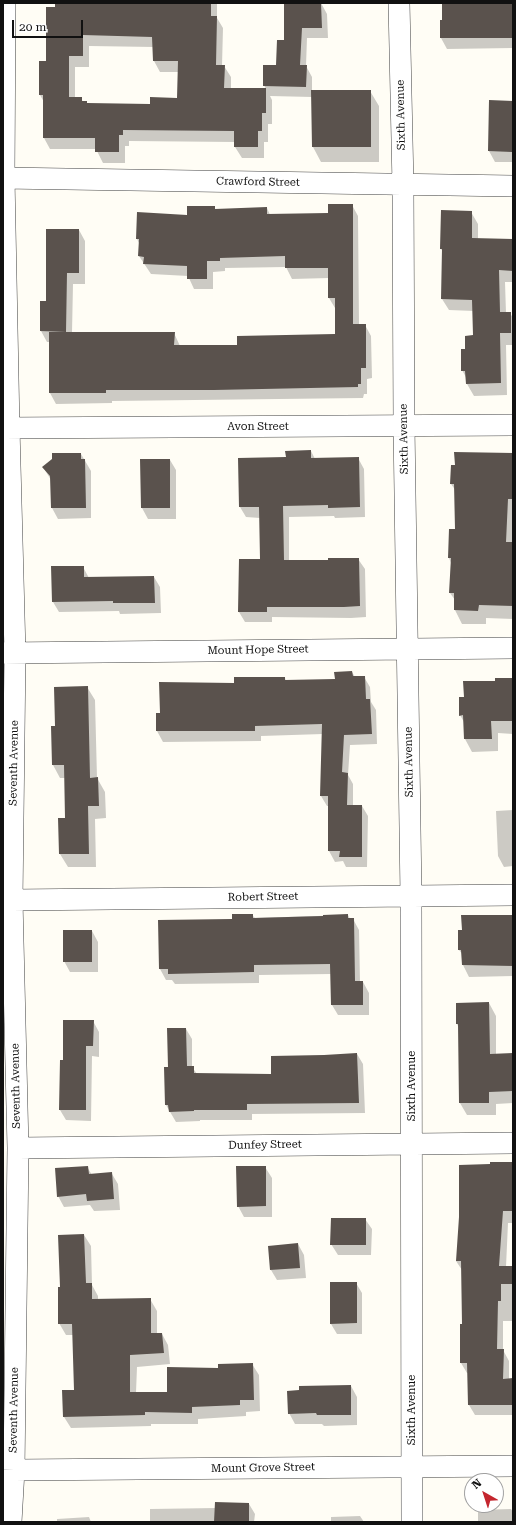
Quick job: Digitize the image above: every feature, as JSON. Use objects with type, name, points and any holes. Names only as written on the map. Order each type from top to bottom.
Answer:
[{"type":"street","name":"Seventh Avenue","points":[[6,3],[4,178],[6,428],[12,900],[18,1148],[9,1329],[14,1470],[11,1522]]},
{"type":"street","name":"Sixth Avenue","points":[[399,3],[403,185],[404,426],[411,895],[412,1522]]},
{"type":"street","name":"Crawford Street","points":[[4,178],[513,186]]},
{"type":"street","name":"Avon Street","points":[[6,428],[513,425]]},
{"type":"street","name":"Mount Hope Street","points":[[9,653],[513,648]]},
{"type":"street","name":"Robert Street","points":[[12,900],[513,895]]},
{"type":"street","name":"Dunfey Street","points":[[18,1148],[513,1143]]},
{"type":"street","name":"Mount Grove Street","points":[[14,1470],[513,1466]]},
{"type":"building","points":[[55,3],[211,3],[211,16],[217,16],[216,65],[225,65],[224,88],[266,88],[266,113],[262,113],[262,131],[258,131],[258,147],[234,147],[234,131],[123,130],[123,135],[119,135],[119,152],[95,152],[95,138],[43,138],[43,95],[39,95],[39,61],[46,61],[46,7],[55,7]],"holes":[[[83,35],[152,37],[153,61],[178,61],[177,98],[150,97],[150,104],[87,103],[87,101],[82,101],[82,97],[69,97],[69,56],[83,56]]]},
{"type":"building","points":[[284,3],[321,3],[322,28],[302,28],[300,65],[307,65],[306,87],[263,86],[263,65],[276,65],[277,40],[284,40]]},
{"type":"building","points":[[442,3],[513,3],[513,38],[440,38]]},
{"type":"building","points":[[311,90],[371,90],[371,147],[312,147]]},
{"type":"building","points":[[489,100],[513,101],[512,152],[488,151]]},
{"type":"building","points":[[328,204],[353,204],[353,324],[366,324],[366,368],[361,368],[361,384],[358,384],[358,387],[214,390],[106,390],[106,393],[49,393],[49,332],[175,332],[174,345],[237,345],[237,336],[335,334],[335,298],[328,298],[328,268],[285,268],[285,256],[220,258],[220,261],[207,261],[207,279],[187,279],[187,266],[143,264],[144,257],[138,256],[139,239],[136,239],[137,212],[187,215],[187,206],[215,206],[215,209],[267,207],[267,214],[328,213]]},
{"type":"building","points":[[441,210],[472,211],[472,238],[513,239],[513,271],[499,270],[500,312],[511,312],[511,333],[500,333],[501,383],[466,384],[465,371],[461,371],[461,349],[465,349],[465,336],[473,335],[472,300],[441,299]]},
{"type":"building","points":[[46,229],[79,229],[79,273],[67,273],[66,332],[40,331],[40,301],[46,301]]},
{"type":"building","points":[[311,450],[311,458],[359,457],[360,507],[328,508],[328,505],[283,506],[284,560],[359,558],[360,606],[267,607],[267,612],[238,612],[239,559],[260,559],[259,507],[239,507],[238,458],[286,457],[285,451]]},
{"type":"building","points":[[454,452],[513,453],[513,499],[508,499],[506,542],[513,542],[513,606],[479,605],[478,611],[454,610],[454,593],[449,593],[451,558],[448,558],[449,529],[455,529],[454,484],[450,484],[451,465],[455,465]]},
{"type":"building","points":[[52,453],[81,453],[81,459],[85,459],[86,508],[51,508],[50,476],[42,467],[52,459]]},
{"type":"building","points":[[140,459],[170,459],[170,508],[141,508]]},
{"type":"building","points":[[51,566],[84,566],[84,577],[154,576],[155,603],[113,603],[113,601],[52,602]]},
{"type":"building","points":[[352,671],[353,676],[365,676],[366,699],[370,699],[372,734],[344,735],[342,772],[348,773],[347,805],[362,805],[362,857],[339,857],[340,851],[328,851],[328,796],[320,796],[322,724],[255,726],[255,731],[156,731],[156,713],[160,713],[159,682],[234,683],[234,677],[285,677],[285,680],[335,679],[334,672]]},
{"type":"building","points":[[495,678],[513,678],[513,721],[491,721],[492,739],[464,739],[463,715],[459,716],[459,697],[464,697],[463,681],[495,681]]},
{"type":"building","points":[[88,686],[90,778],[98,777],[99,806],[88,806],[89,854],[59,854],[58,818],[65,818],[64,765],[52,765],[51,726],[55,726],[54,687]]},
{"type":"building","points":[[232,914],[253,914],[253,918],[348,914],[348,918],[354,918],[355,981],[363,981],[363,1005],[331,1005],[330,964],[254,965],[254,972],[168,974],[168,969],[159,969],[158,920],[232,919]]},
{"type":"building","points":[[461,915],[513,915],[513,966],[462,965],[461,950],[458,950],[458,930],[462,930]]},
{"type":"building","points":[[63,930],[92,930],[92,962],[63,962]]},
{"type":"building","points":[[489,1002],[490,1054],[513,1053],[513,1091],[489,1092],[489,1103],[459,1103],[458,1024],[456,1024],[456,1003]]},
{"type":"building","points":[[63,1020],[94,1020],[93,1046],[86,1046],[86,1110],[59,1110],[60,1060],[63,1060]]},
{"type":"building","points":[[167,1028],[186,1028],[187,1066],[194,1066],[194,1073],[271,1074],[271,1056],[357,1053],[359,1103],[247,1104],[247,1110],[194,1110],[169,1112],[168,1105],[165,1105],[164,1067],[168,1067]]},
{"type":"building","points":[[490,1162],[513,1162],[513,1211],[503,1211],[499,1266],[513,1266],[513,1284],[501,1284],[501,1301],[498,1301],[497,1349],[504,1349],[503,1379],[513,1378],[513,1405],[468,1405],[467,1363],[460,1363],[460,1324],[462,1324],[461,1261],[456,1261],[459,1217],[459,1165],[490,1164]]},
{"type":"building","points":[[88,1166],[89,1174],[112,1172],[114,1199],[87,1201],[86,1194],[57,1197],[55,1168]]},
{"type":"building","points":[[236,1166],[266,1166],[266,1206],[237,1207]]},
{"type":"building","points":[[331,1218],[366,1218],[366,1245],[330,1245]]},
{"type":"building","points":[[84,1234],[86,1283],[92,1283],[92,1299],[151,1298],[151,1333],[162,1333],[164,1353],[130,1355],[130,1392],[167,1392],[167,1367],[218,1368],[218,1364],[253,1363],[254,1400],[240,1400],[240,1405],[192,1407],[192,1413],[145,1412],[145,1415],[63,1417],[62,1390],[74,1390],[72,1324],[58,1324],[58,1287],[60,1287],[58,1235]]},
{"type":"building","points":[[298,1243],[300,1268],[270,1270],[268,1246]]},
{"type":"building","points":[[330,1282],[357,1282],[357,1323],[330,1324]]},
{"type":"building","points":[[351,1385],[351,1415],[317,1415],[316,1413],[288,1414],[287,1391],[299,1390],[299,1386]]},
{"type":"building","points":[[215,1502],[249,1503],[249,1522],[214,1522]]}]
